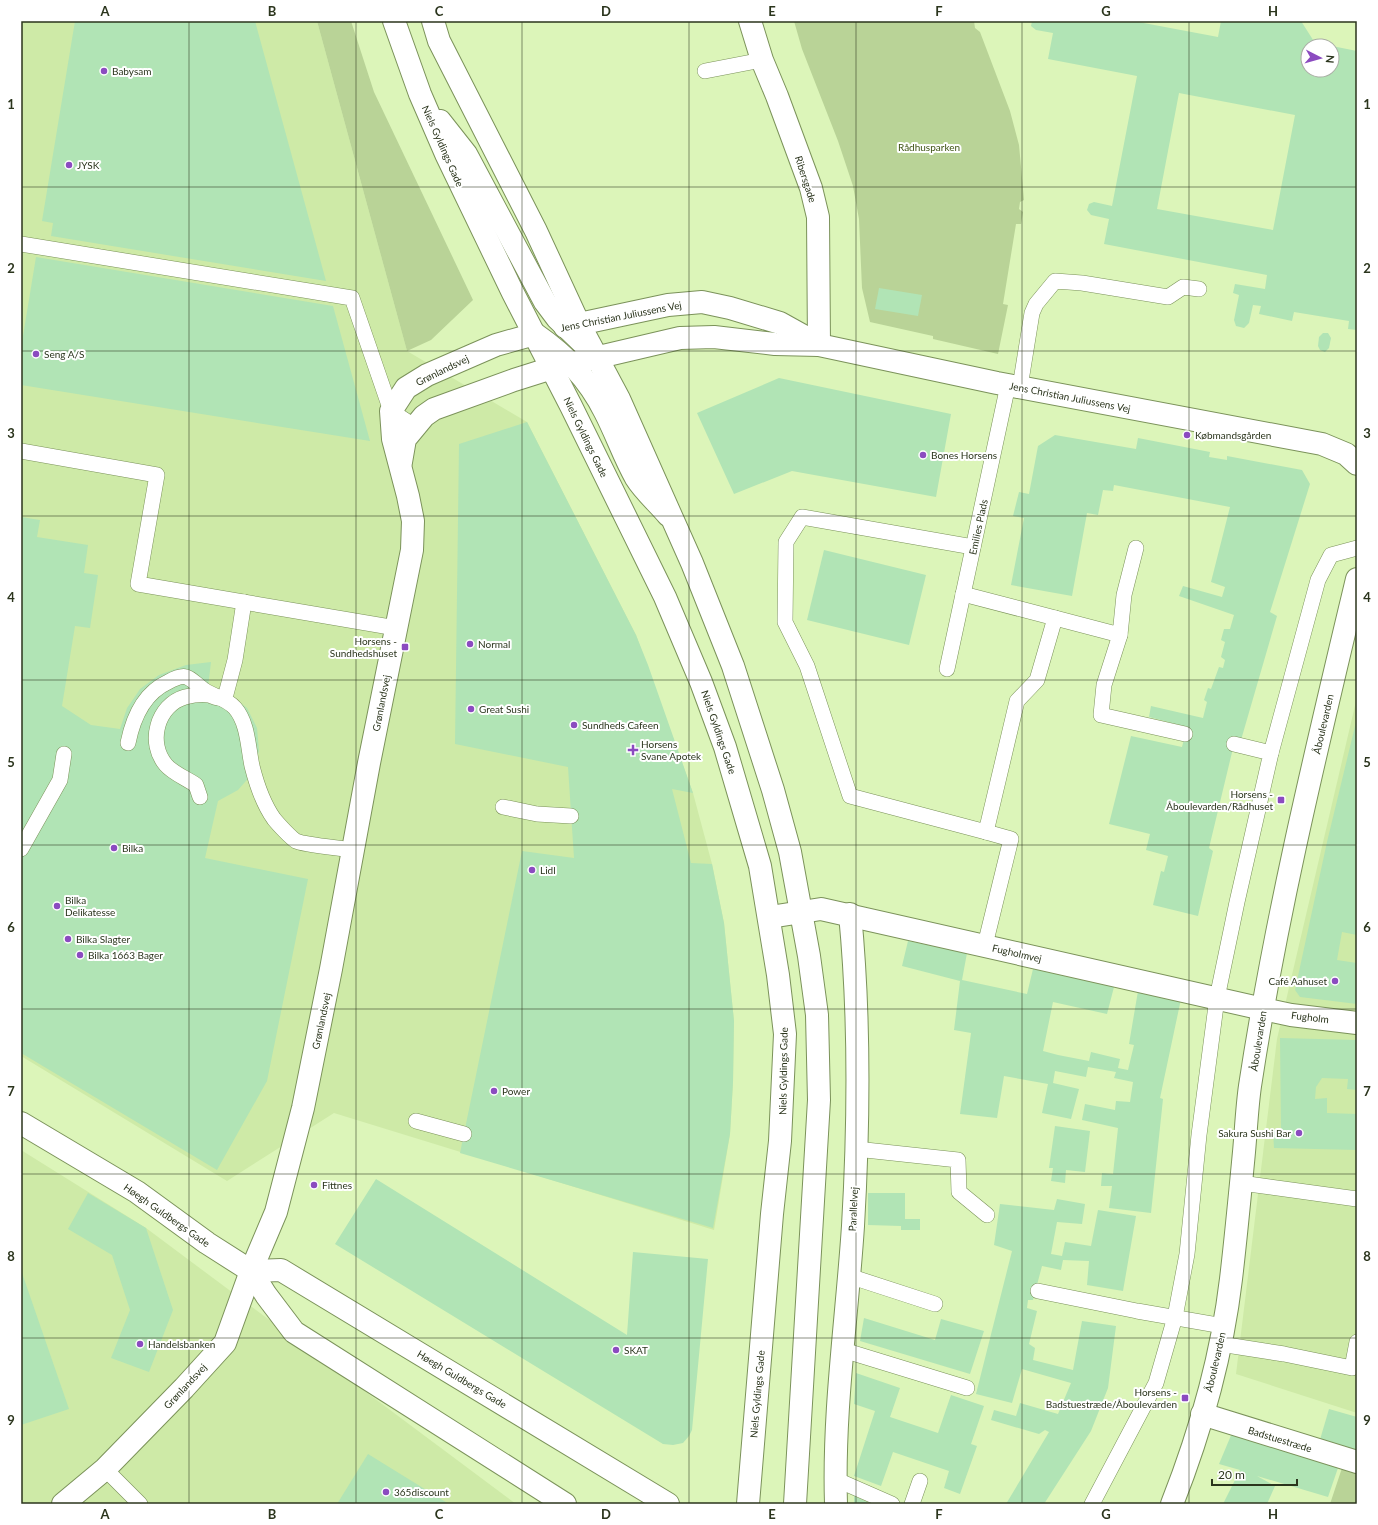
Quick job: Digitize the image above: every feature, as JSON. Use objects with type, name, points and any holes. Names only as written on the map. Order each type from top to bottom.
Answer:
[{"type":"street","name":"Niels Gyldings Gade","points":[[394,21],[420,94],[493,252],[535,334],[562,366],[665,597],[701,682],[743,803],[760,866],[770,918],[785,1034],[784,1089],[748,1504]]},
{"type":"street","points":[[433,21],[439,41],[536,232],[572,325]]},
{"type":"street","name":"Ribersgade","points":[[750,21],[762,60],[811,188],[818,217],[819,345]]},
{"type":"street","points":[[420,94],[466,154],[535,286],[545,302],[572,325],[598,357],[630,422],[695,570],[733,666],[773,790],[790,852],[817,1015],[819,1100],[795,1504]]},
{"type":"street","name":"Jens Christian Juliussens Vej","points":[[535,334],[668,305],[702,302],[730,308],[780,323],[819,345]]},
{"type":"street","name":"Grønlandsvej","points":[[63,1504],[105,1469],[184,1388],[225,1343],[251,1271],[276,1212],[303,1108],[331,969],[352,850],[412,550],[413,528],[409,502],[393,439],[391,411],[406,388],[427,375],[496,345],[535,334]]},
{"type":"street","name":"Jens Christian Juliussens Vej","points":[[562,366],[680,338],[714,337],[775,344],[819,345],[1014,386],[1322,444],[1346,454],[1357,464]]},
{"type":"street","points":[[562,366],[592,389],[604,410],[637,479],[673,520]]},
{"type":"street","name":"Grønlandsvej","points":[[400,466],[405,439],[414,426],[434,409],[510,381],[562,366]]},
{"type":"street","name":"Åboulevarden","points":[[1172,1504],[1183,1476],[1202,1414],[1222,1335],[1231,1282],[1250,1089],[1263,1009],[1315,758],[1357,579]]},
{"type":"street","name":"Fugholmvej","points":[[770,918],[800,911],[821,909],[850,914],[1263,1009]]},
{"type":"street","name":"Parallelvej","points":[[836,1504],[835,1479],[856,1149],[857,1044],[854,957],[850,914]]},
{"type":"street","name":"Fugholm","points":[[1263,1009],[1291,1015],[1357,1023]]},
{"type":"street","name":"Høegh Guldbergs Gade","points":[[21,1124],[137,1192],[207,1243],[251,1271],[266,1295],[294,1332],[565,1504]]},
{"type":"street","name":"Høegh Guldbergs Gade","points":[[251,1271],[281,1270],[668,1504]]},
{"type":"street","name":"Badstuestræde","points":[[1202,1414],[1357,1462]]},
{"type":"lane","points":[[705,72],[762,60]]},
{"type":"lane","points":[[21,244],[352,298],[391,411],[414,426]]},
{"type":"lane","name":"Emilies Plads","points":[[947,669],[973,547],[1032,313],[1036,304],[1055,282],[1082,283],[1168,297],[1183,287],[1199,289]]},
{"type":"lane","points":[[21,451],[157,475],[138,584],[396,628]]},
{"type":"lane","points":[[973,547],[802,517],[786,542],[785,622],[807,666],[850,796],[1011,839],[985,945]]},
{"type":"lane","points":[[1136,548],[1124,595],[1120,635],[1104,685],[1101,715],[1185,734]]},
{"type":"lane","points":[[1092,1504],[1156,1383],[1175,1317],[1187,1254],[1199,1135],[1218,998],[1237,902],[1271,753],[1318,580],[1331,555],[1357,548]]},
{"type":"lane","points":[[963,594],[1120,635]]},
{"type":"lane","points":[[200,797],[196,784],[175,773],[165,764],[159,752],[156,739],[157,726],[163,714],[172,704],[184,697],[197,695],[219,698],[226,694],[235,660],[244,602]]},
{"type":"lane","points":[[986,832],[1017,700],[1037,680],[1054,618]]},
{"type":"lane","points":[[128,743],[137,713],[146,698],[159,686],[175,678],[184,675],[192,678],[204,690],[224,699],[235,708],[242,720],[253,768],[274,819],[296,841],[352,850]]},
{"type":"lane","points":[[1234,744],[1271,753]]},
{"type":"lane","points":[[21,849],[60,780],[64,754]]},
{"type":"lane","points":[[503,807],[537,814],[571,816]]},
{"type":"lane","points":[[416,1121],[464,1134]]},
{"type":"lane","points":[[856,1149],[958,1160],[960,1192],[988,1215]]},
{"type":"lane","points":[[1241,1183],[1357,1200]]},
{"type":"lane","points":[[849,1276],[935,1304]]},
{"type":"lane","points":[[1038,1291],[1175,1317],[1222,1335],[1284,1354],[1352,1368],[1357,1342]]},
{"type":"lane","points":[[843,1350],[967,1388]]},
{"type":"lane","points":[[105,1469],[140,1504]]},
{"type":"lane","points":[[835,1479],[892,1504]]},
{"type":"lane","points":[[912,1504],[920,1481]]},
{"type":"shaded area","points":[[21,21],[317,21],[407,351],[527,422],[636,635],[693,793],[712,864],[724,923],[734,1021],[730,1134],[714,1230],[334,1113],[227,1181],[21,1056]]},
{"type":"shaded area","points":[[1357,697],[1357,1413],[1236,1374],[1277,1039]]},
{"type":"shaded area","points":[[21,1150],[146,1228],[516,1504],[21,1504]]},
{"type":"green space","points":[[317,21],[351,21],[374,92],[473,300],[431,340],[407,351]]},
{"type":"green space","name":"Rådhusparken","points":[[794,21],[974,21],[975,28],[980,32],[1010,111],[1019,145],[1024,200],[1020,202],[1019,209],[1023,212],[1021,224],[1016,224],[1003,304],[1008,305],[998,354],[933,339],[933,336],[870,322],[862,288],[859,219],[853,186],[838,141],[802,49]]},
{"type":"green space","points":[[1342,1468],[1357,1472],[1357,1504],[1330,1504]]},
{"type":"building","points":[[75,21],[255,21],[326,281],[51,236],[53,223],[42,221]]},
{"type":"building","points":[[1032,21],[1133,21],[1218,37],[1221,21],[1301,21],[1312,38],[1300,38],[1300,78],[1340,78],[1340,48],[1357,51],[1357,330],[1348,329],[1349,321],[1294,312],[1292,321],[1259,314],[1261,306],[1253,305],[1249,323],[1244,328],[1236,326],[1234,320],[1239,295],[1233,293],[1235,284],[1265,289],[1267,275],[1104,244],[1109,219],[1091,215],[1087,210],[1089,204],[1094,202],[1112,206],[1137,76],[1048,59],[1053,33],[1036,30],[1031,26]],"holes":[[[1179,93],[1295,115],[1273,230],[1157,209]]]},
{"type":"building","points":[[36,257],[333,306],[370,441],[21,385],[21,348]]},
{"type":"building","points":[[879,288],[922,295],[918,316],[875,309]]},
{"type":"building","points":[[1323,333],[1328,333],[1331,338],[1329,348],[1325,352],[1320,350],[1318,346],[1319,337]]},
{"type":"building","points":[[779,378],[951,414],[936,497],[792,471],[734,494],[697,413]]},
{"type":"building","points":[[527,422],[636,635],[648,665],[693,793],[672,789],[691,863],[712,864],[724,923],[734,1021],[730,1134],[713,1228],[460,1153],[522,851],[574,858],[568,767],[455,744],[459,444]]},
{"type":"building","points":[[1055,435],[1136,449],[1138,438],[1210,452],[1209,457],[1227,460],[1227,456],[1302,470],[1310,484],[1270,612],[1277,616],[1241,740],[1234,744],[1209,848],[1213,851],[1198,916],[1153,905],[1161,871],[1164,872],[1168,856],[1146,850],[1150,834],[1109,824],[1131,736],[1182,747],[1187,727],[1149,717],[1151,706],[1203,718],[1207,702],[1204,700],[1208,688],[1211,689],[1219,667],[1223,668],[1225,660],[1221,657],[1225,642],[1221,640],[1224,629],[1230,629],[1234,615],[1179,596],[1183,586],[1222,597],[1225,587],[1211,582],[1230,507],[1114,485],[1113,491],[1103,490],[1098,515],[1087,513],[1072,596],[1011,585],[1024,518],[1013,516],[1019,492],[1029,494],[1038,446]]},
{"type":"building","name":"Bilka","points":[[21,517],[40,520],[37,537],[88,545],[84,573],[98,575],[90,628],[75,626],[62,706],[91,725],[120,729],[127,708],[140,689],[159,675],[186,665],[211,662],[208,687],[229,694],[247,708],[257,728],[259,751],[253,773],[238,790],[218,801],[205,858],[308,879],[267,1081],[217,1170],[21,1053]]},
{"type":"building","points":[[824,550],[926,575],[909,645],[807,620]]},
{"type":"building","points":[[1356,722],[1357,935],[1342,932],[1337,960],[1357,963],[1357,1004],[1300,997],[1295,990],[1327,842]]},
{"type":"building","points":[[908,941],[967,953],[962,980],[1027,994],[1033,969],[1114,987],[1107,1014],[1053,1002],[1043,1051],[1089,1061],[1091,1052],[1120,1059],[1118,1068],[1128,1070],[1134,1045],[1129,1044],[1138,991],[1181,999],[1160,1098],[1163,1099],[1151,1213],[1109,1208],[1112,1186],[1101,1186],[1102,1173],[1113,1174],[1118,1128],[1082,1120],[1085,1104],[1115,1110],[1116,1101],[1130,1102],[1133,1082],[1114,1078],[1116,1072],[1088,1067],[1086,1077],[1055,1071],[1053,1083],[1079,1089],[1071,1119],[1042,1113],[1048,1084],[1004,1076],[997,1118],[960,1114],[971,1033],[954,1030],[960,981],[902,966]]},
{"type":"building","points":[[1280,1038],[1357,1040],[1357,1090],[1347,1089],[1348,1079],[1322,1078],[1316,1087],[1315,1099],[1327,1098],[1327,1113],[1357,1114],[1357,1150],[1274,1148],[1273,1130],[1281,1130]]},
{"type":"building","points":[[1055,1126],[1090,1131],[1085,1172],[1066,1170],[1065,1183],[1051,1181],[1053,1168],[1049,1168]]},
{"type":"building","points":[[376,1179],[627,1335],[633,1252],[708,1259],[692,1430],[689,1436],[683,1443],[673,1445],[663,1444],[335,1244]]},
{"type":"building","points":[[88,1193],[146,1228],[173,1310],[149,1372],[111,1358],[130,1310],[112,1255],[68,1229]]},
{"type":"building","points":[[868,1193],[905,1193],[905,1219],[920,1219],[920,1230],[901,1230],[901,1226],[868,1225]]},
{"type":"building","points":[[1057,1199],[1085,1204],[1082,1224],[1057,1222],[1051,1254],[1062,1256],[1065,1242],[1091,1246],[1098,1210],[1136,1216],[1123,1291],[1087,1285],[1089,1261],[1063,1260],[1061,1270],[1042,1266],[1033,1300],[1028,1300],[1027,1308],[1037,1311],[1029,1344],[1035,1348],[1033,1360],[1073,1370],[1082,1321],[1116,1326],[1108,1388],[1091,1431],[1044,1504],[1006,1504],[1049,1432],[1045,1430],[1039,1434],[991,1420],[994,1410],[1016,1416],[1020,1403],[1058,1414],[1071,1383],[1022,1369],[1012,1403],[976,1394],[1012,1251],[994,1245],[1000,1204],[1054,1210]]},
{"type":"building","points":[[21,1270],[69,1409],[21,1425]]},
{"type":"building","points":[[864,1318],[935,1340],[941,1319],[984,1331],[970,1374],[860,1341]]},
{"type":"building","points":[[856,1373],[900,1388],[890,1417],[938,1433],[951,1395],[984,1406],[971,1444],[977,1446],[960,1494],[944,1488],[949,1471],[893,1452],[881,1486],[854,1476],[875,1411],[854,1404]]},
{"type":"building","points":[[1329,1409],[1357,1417],[1357,1454],[1319,1443]]},
{"type":"building","points":[[1232,1433],[1339,1465],[1328,1497],[1257,1476],[1275,1486],[1267,1504],[1223,1504],[1240,1470],[1219,1464]]},
{"type":"building","points":[[368,1454],[449,1504],[337,1504]]},
{"type":"building","points":[[854,1496],[872,1504],[854,1504]]},
{"type":"place","name":"Babysam","points":[[104,71]]},
{"type":"place","name":"JYSK","points":[[69,165]]},
{"type":"place","name":"Seng A/S","points":[[36,354]]},
{"type":"place","name":"Købmandsgården","points":[[1187,435]]},
{"type":"place","name":"Bones Horsens","points":[[923,455]]},
{"type":"place","name":"Normal","points":[[470,644]]},
{"type":"place","name":"Horsens - Sundhedshuset","points":[[405,647]]},
{"type":"place","name":"Great Sushi","points":[[471,709]]},
{"type":"place","name":"Sundheds Cafeen","points":[[574,725]]},
{"type":"place","name":"Horsens Svane Apotek","points":[[633,750]]},
{"type":"place","name":"Horsens - Åboulevarden/Rådhuset","points":[[1281,800]]},
{"type":"place","name":"Bilka","points":[[114,848]]},
{"type":"place","name":"Lidl","points":[[532,870]]},
{"type":"place","name":"Bilka Delikatesse","points":[[57,906]]},
{"type":"place","name":"Bilka Slagter","points":[[68,939]]},
{"type":"place","name":"Bilka 1663 Bager","points":[[80,955]]},
{"type":"place","name":"Café Aahuset","points":[[1335,981]]},
{"type":"place","name":"Power","points":[[494,1091]]},
{"type":"place","name":"Sakura Sushi Bar","points":[[1299,1133]]},
{"type":"place","name":"Fittnes","points":[[314,1185]]},
{"type":"place","name":"Handelsbanken","points":[[140,1344]]},
{"type":"place","name":"SKAT","points":[[616,1350]]},
{"type":"place","name":"Horsens - Badstuestræde/Åboulevarden","points":[[1185,1398]]},
{"type":"place","name":"365discount","points":[[386,1492]]}]
